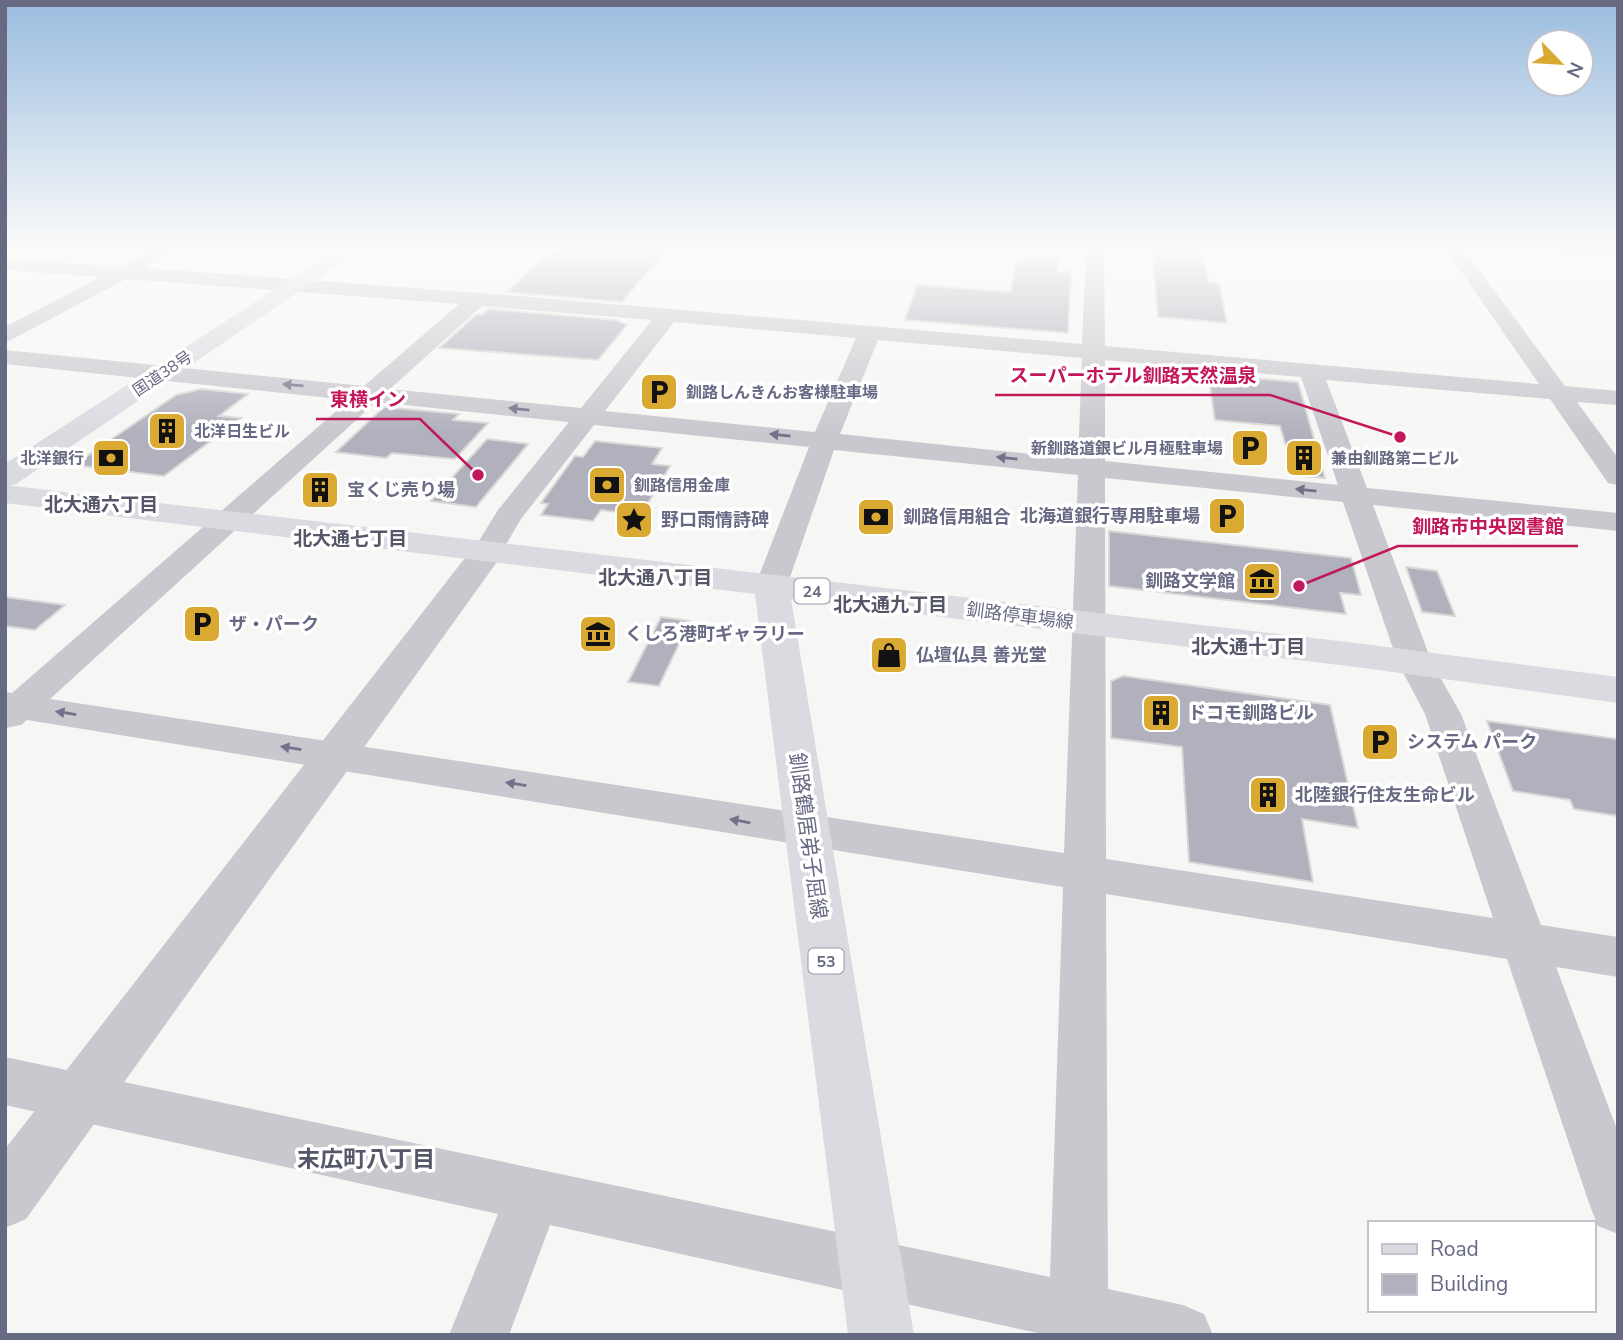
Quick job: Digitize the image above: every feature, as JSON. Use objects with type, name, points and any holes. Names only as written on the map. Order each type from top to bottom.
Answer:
[{"type":"main road","name":"国道38号","points":[[5,478],[260,310]]},
{"type":"main road","name":"釧路停車場線","points":[[5,494],[1415,663],[1618,690]]},
{"type":"main road","name":"釧路鶴居弟子屈線","points":[[771,586],[881,1335]]},
{"type":"street","points":[[5,336],[55,310]]},
{"type":"street","points":[[10,709],[230,520],[465,310]]},
{"type":"street","points":[[603,310],[1618,398]]},
{"type":"street","points":[[1078,1311],[1093,310]]},
{"type":"street","points":[[1498,310],[1618,477]]},
{"type":"street","points":[[5,1198],[338,755],[486,552],[508,516],[668,315]]},
{"type":"street","points":[[771,586],[825,439],[870,332]]},
{"type":"street","points":[[5,357],[1618,522]]},
{"type":"street","points":[[1311,371],[1415,663],[1443,714],[1618,1206]]},
{"type":"street","points":[[10,709],[338,755],[807,832],[1618,957]]},
{"type":"street","points":[[5,1081],[1183,1335]]},
{"type":"street","points":[[479,1335],[533,1196]]},
{"type":"building","points":[[487,310],[494,310],[617,320],[627,325],[598,360],[439,348],[477,314],[482,315]]},
{"type":"building","points":[[909,310],[1069,310],[1068,333],[905,320]]},
{"type":"building","points":[[1157,310],[1224,310],[1227,323],[1158,317]]},
{"type":"building","points":[[1208,374],[1298,382],[1325,478],[1294,475],[1280,426],[1215,420]]},
{"type":"building","name":"北洋日生ビル","points":[[201,389],[248,394],[219,416],[241,418],[164,476],[74,465],[176,395]]},
{"type":"building","points":[[384,407],[459,414],[453,420],[488,423],[455,459],[392,453],[386,458],[336,452]]},
{"type":"building","points":[[487,439],[528,444],[476,507],[431,501]]},
{"type":"building","name":"釧路信用金庫","points":[[595,441],[662,448],[652,464],[670,466],[641,515],[601,510],[593,521],[541,515],[548,504],[541,503],[575,456],[583,457]]},
{"type":"building","points":[[1109,531],[1351,558],[1361,595],[1340,593],[1346,614],[1109,586]]},
{"type":"building","points":[[1406,567],[1437,571],[1455,616],[1422,612]]},
{"type":"building","points":[[5,597],[65,605],[35,630],[5,626]]},
{"type":"building","points":[[661,617],[690,621],[659,686],[628,682]]},
{"type":"building","name":"北陸銀行住友生命ビル","points":[[1123,676],[1330,705],[1358,828],[1302,819],[1313,882],[1189,862],[1182,747],[1111,738],[1111,681]]},
{"type":"building","points":[[1487,721],[1618,739],[1618,816],[1574,809],[1570,800],[1513,791]]},
{"type":"place","name":"釧路しんきんお客様駐車場","points":[[659,392]]},
{"type":"place","name":"北洋日生ビル","points":[[167,431]]},
{"type":"place","name":"スーパーホテル釧路天然温泉","points":[[1400,437]]},
{"type":"place","name":"新釧路道銀ビル月極駐車場","points":[[1250,448]]},
{"type":"place","name":"北洋銀行","points":[[111,458]]},
{"type":"place","name":"兼由釧路第二ビル","points":[[1304,458]]},
{"type":"place","name":"東横イン","points":[[478,475]]},
{"type":"place","name":"釧路信用金庫","points":[[607,485]]},
{"type":"place","name":"宝くじ売り場","points":[[320,490]]},
{"type":"place","name":"北海道銀行専用駐車場","points":[[1227,516]]},
{"type":"place","name":"釧路信用組合","points":[[876,517]]},
{"type":"place","name":"野口雨情詩碑","points":[[634,520]]},
{"type":"place","name":"釧路文学館","points":[[1262,581]]},
{"type":"place","name":"釧路市中央図書館","points":[[1299,586]]},
{"type":"place","name":"ザ・パーク","points":[[202,624]]},
{"type":"place","name":"くしろ港町ギャラリー","points":[[598,634]]},
{"type":"place","name":"仏壇仏具 善光堂","points":[[889,655]]},
{"type":"place","name":"ドコモ釧路ビル","points":[[1161,713]]},
{"type":"place","name":"システム パーク","points":[[1380,742]]},
{"type":"place","name":"北陸銀行住友生命ビル","points":[[1268,795]]},
{"type":"district","name":"北大通六丁目","points":[[101,504]]},
{"type":"district","name":"北大通七丁目","points":[[350,538]]},
{"type":"district","name":"北大通八丁目","points":[[655,577]]},
{"type":"district","name":"北大通九丁目","points":[[890,604]]},
{"type":"district","name":"北大通十丁目","points":[[1248,646]]},
{"type":"district","name":"末広町八丁目","points":[[366,1159]]}]
